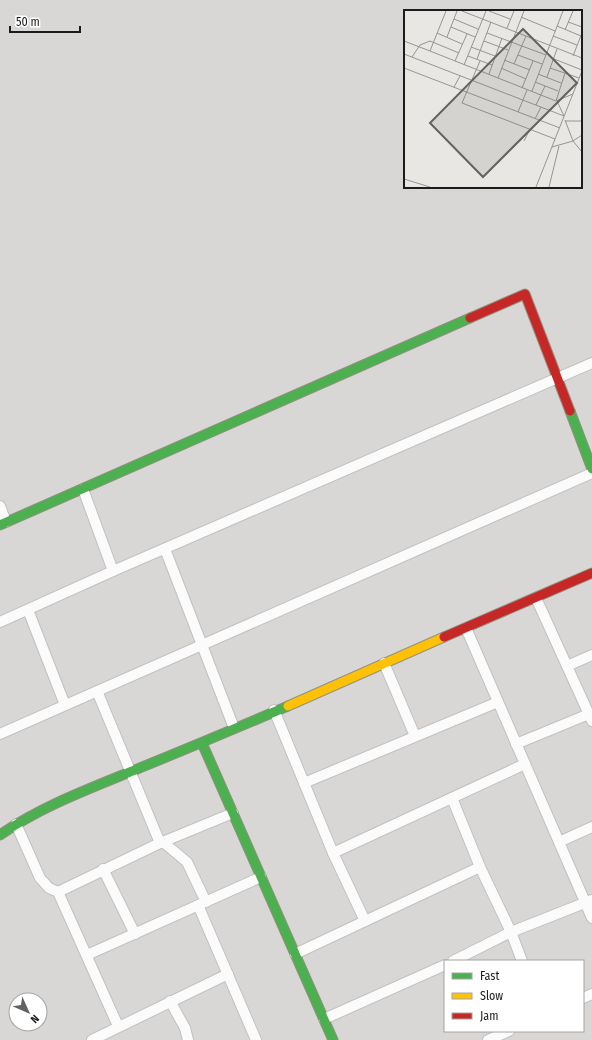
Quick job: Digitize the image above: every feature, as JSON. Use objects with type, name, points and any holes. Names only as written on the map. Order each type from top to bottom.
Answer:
[{"type":"street","points":[[0,506],[3,523],[525,294],[592,469]]},
{"type":"street","points":[[0,622],[113,571],[592,363]]},
{"type":"street","points":[[0,734],[592,473]]},
{"type":"street","points":[[83,489],[113,571]]},
{"type":"street","points":[[165,549],[234,728]]},
{"type":"street","points":[[0,835],[9,825],[81,792],[202,743],[274,710],[592,573]]},
{"type":"street","points":[[516,744],[590,718],[536,598]]},
{"type":"street","points":[[28,610],[65,705]]},
{"type":"street","points":[[466,628],[559,842],[589,902],[592,918]]},
{"type":"street","points":[[567,666],[592,655]]},
{"type":"street","points":[[384,663],[415,736]]},
{"type":"street","points":[[97,691],[130,772],[161,842],[187,862],[228,974],[256,1040]]},
{"type":"street","points":[[304,783],[498,702]]},
{"type":"street","points":[[274,710],[333,853],[365,921]]},
{"type":"street","points":[[202,743],[333,1040]]},
{"type":"street","points":[[333,853],[525,764]]},
{"type":"street","points":[[452,798],[480,867],[511,932],[522,960]]},
{"type":"street","points":[[58,892],[161,842],[233,813]]},
{"type":"street","points":[[9,825],[40,878],[49,888],[58,892],[118,1026]]},
{"type":"street","points":[[559,842],[592,828]]},
{"type":"street","points":[[295,954],[480,867]]},
{"type":"street","points":[[103,869],[135,934]]},
{"type":"street","points":[[87,955],[261,877]]},
{"type":"street","points":[[458,960],[511,932],[589,902]]},
{"type":"street","points":[[324,1018],[444,965]]},
{"type":"street","points":[[92,1040],[118,1026],[228,974]]},
{"type":"street","points":[[170,1001],[185,1028],[188,1040]]},
{"type":"street","points":[[492,1036],[506,1032]]},
{"type":"shaded area","points":[[0,0],[592,0],[592,1040],[0,1040]]},
{"type":"traffic: fast","points":[[0,525],[470,318]]},
{"type":"traffic: fast","points":[[570,411],[592,469]]},
{"type":"traffic: fast","points":[[0,835],[16,824],[69,797],[288,706]]},
{"type":"traffic: fast","points":[[202,743],[333,1040]]},
{"type":"traffic: slow","points":[[288,706],[444,637]]},
{"type":"traffic: jam","points":[[470,318],[525,294],[570,411]]},
{"type":"traffic: jam","points":[[444,637],[592,573]]}]
